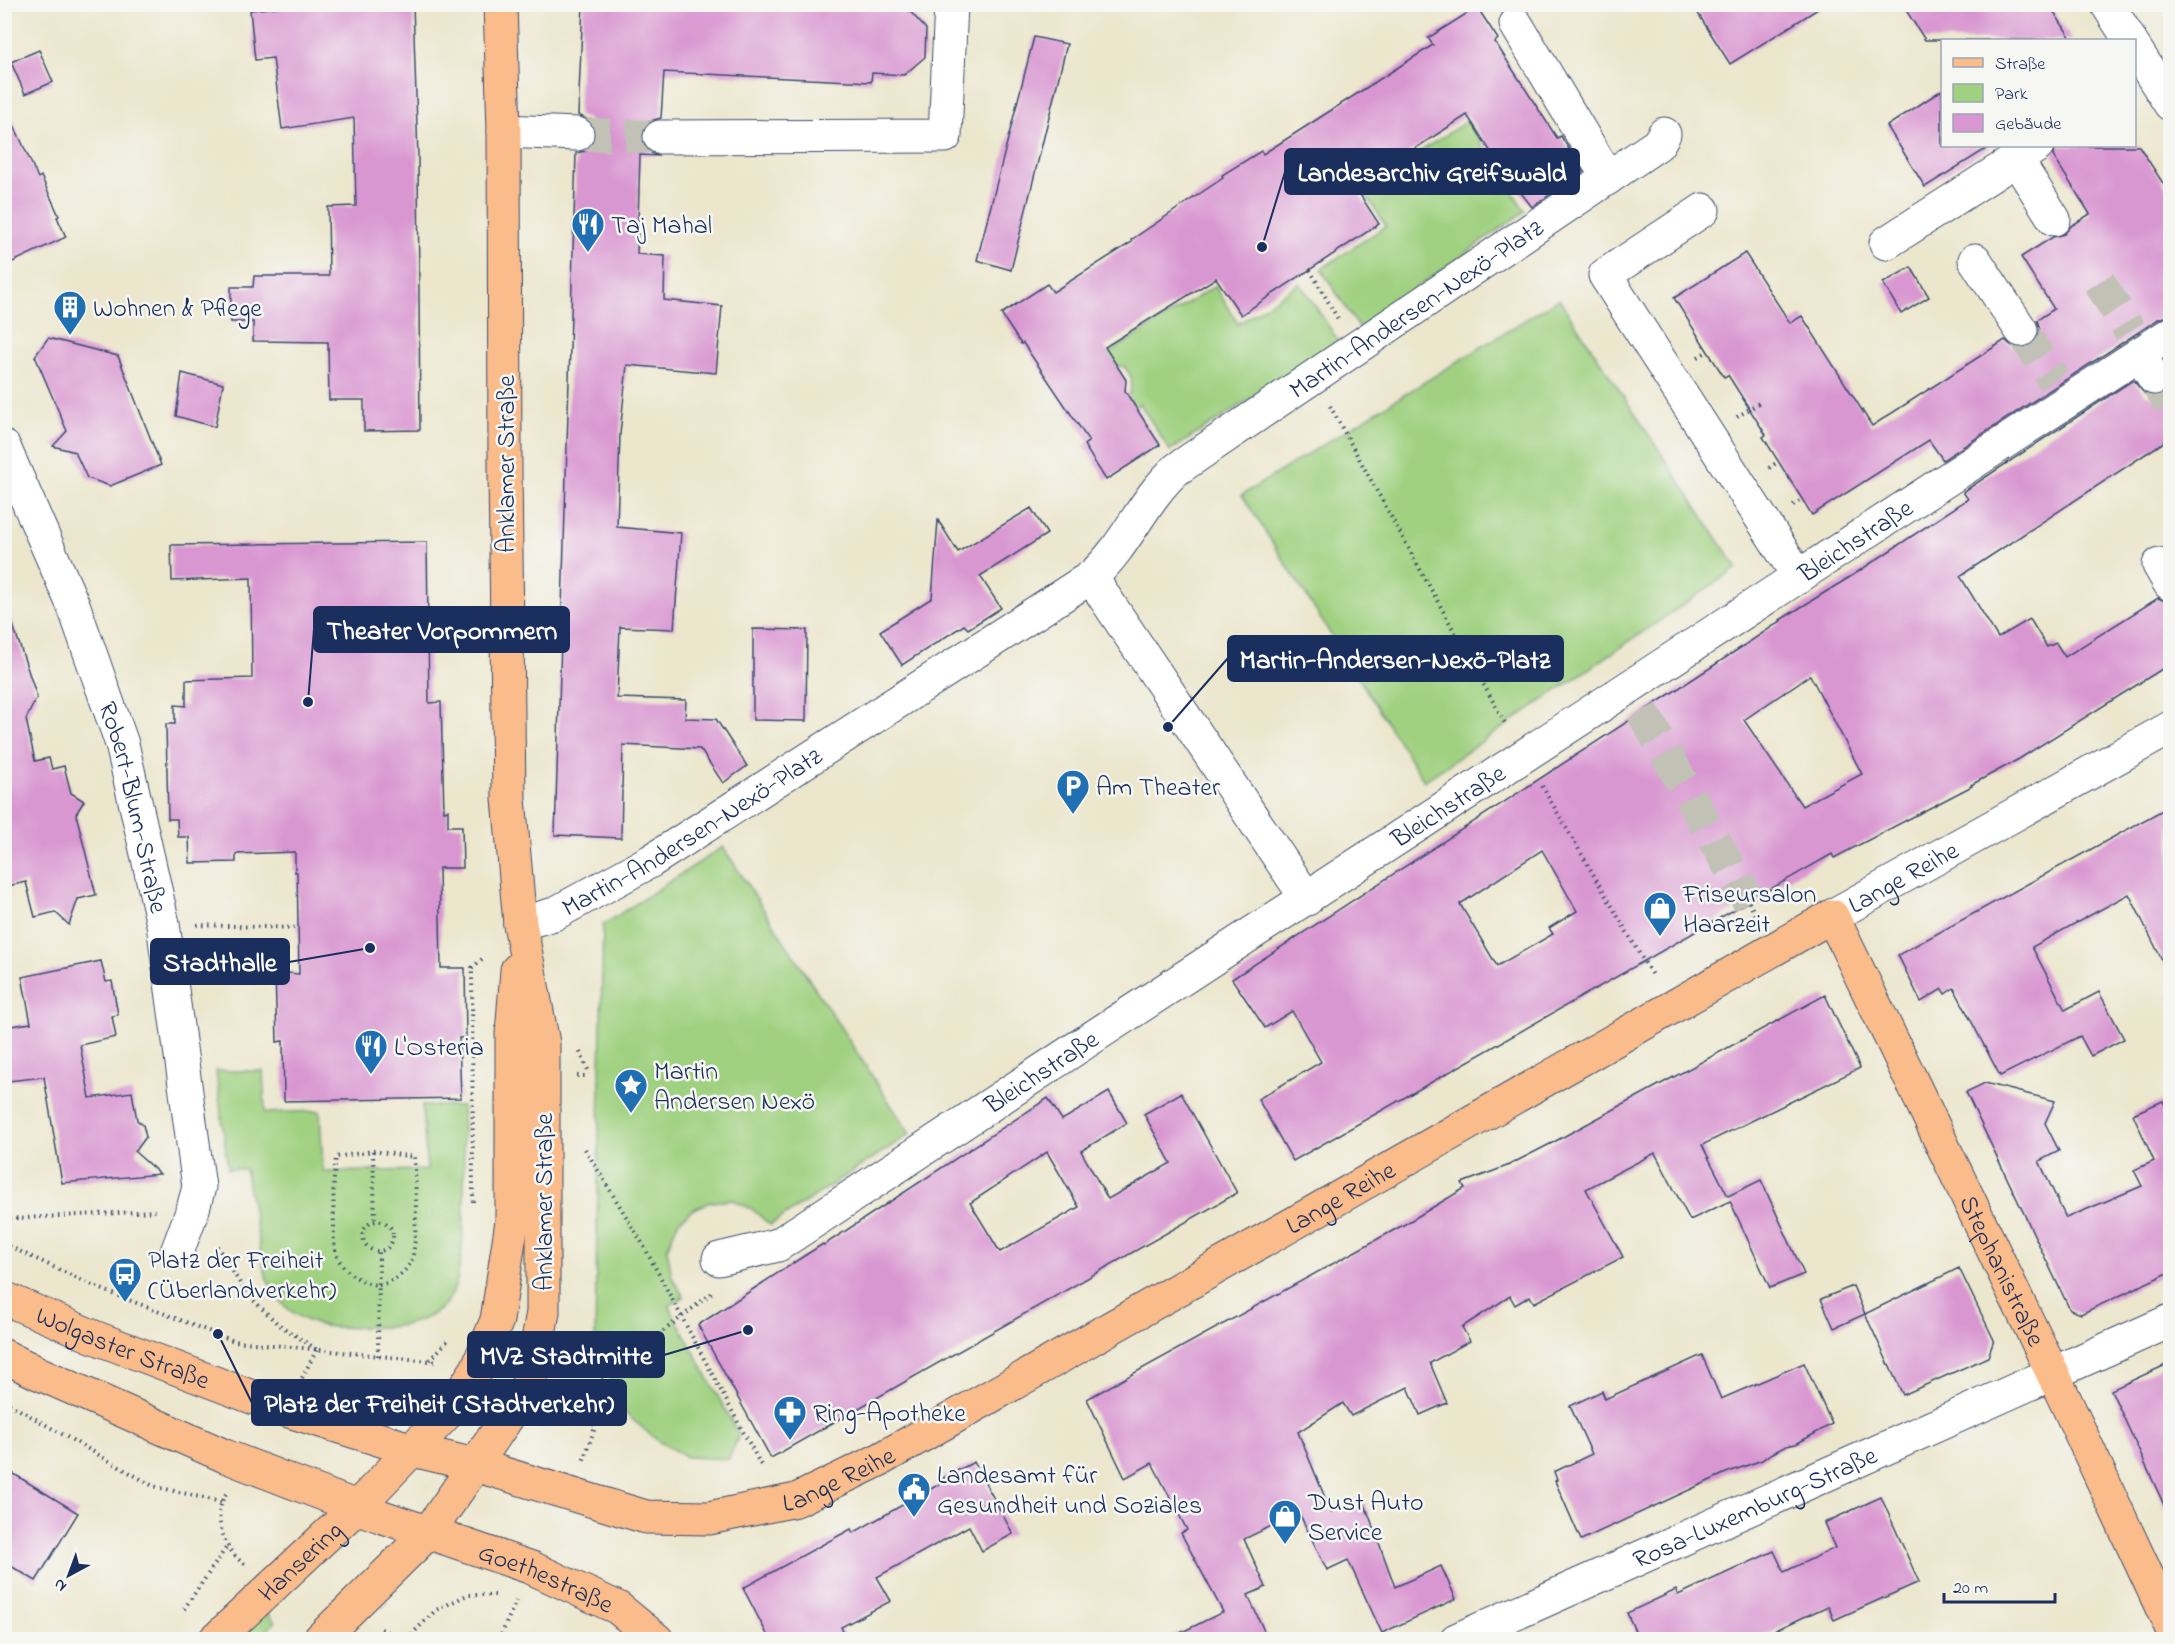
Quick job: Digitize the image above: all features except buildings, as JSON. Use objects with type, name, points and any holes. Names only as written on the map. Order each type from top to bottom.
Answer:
[{"type":"main road","name":"Anklamer Straße","points":[[428,1533],[476,1465],[531,1379],[543,1312],[543,1043],[520,924],[508,798],[504,131],[500,4]]},
{"type":"main road","name":"Stephanistraße","points":[[1832,916],[2053,1374],[2170,1625]]},
{"type":"main road","name":"Lange Reihe","points":[[413,1450],[476,1465],[646,1517],[709,1518],[796,1500],[881,1459],[1832,916]]},
{"type":"main road","name":"Anklamer Straße","points":[[357,1507],[449,1411],[477,1369],[497,1320],[512,1221],[512,1034],[520,924]]},
{"type":"main road","name":"Wolgaster Straße","points":[[4,1298],[104,1341],[261,1400],[413,1450]]},
{"type":"main road","points":[[4,1356],[225,1456],[357,1507]]},
{"type":"main road","name":"Goethestraße","points":[[357,1507],[532,1568],[618,1608],[657,1640]]},
{"type":"main road","name":"Hansering","points":[[215,1640],[357,1507]]},
{"type":"main road","points":[[319,1640],[428,1533]]},
{"type":"street","points":[[660,137],[945,136],[951,4]]},
{"type":"street","points":[[2108,4],[2129,39]]},
{"type":"street","points":[[1516,24],[1608,178]]},
{"type":"street","points":[[504,131],[577,134]]},
{"type":"street","name":"Martin-Andersen-Nexö-Platz","points":[[520,924],[554,915],[651,861],[1091,577],[1114,555],[1155,491],[1170,475],[1658,144],[1664,134]]},
{"type":"street","points":[[1886,243],[2026,152],[2054,219]]},
{"type":"street","points":[[1703,210],[1605,275],[1799,577]]},
{"type":"street","points":[[1975,260],[2021,330]]},
{"type":"street","name":"Bleichstraße","points":[[718,1274],[778,1245],[1082,1043],[1307,899],[1799,577],[2060,391],[2141,354],[2170,334]]},
{"type":"street","name":"Robert-Blum-Straße","points":[[4,447],[74,607],[122,744],[163,924],[199,1187],[194,1209],[177,1252]]},
{"type":"street","points":[[1091,577],[1307,899]]},
{"type":"street","name":"Lange Reihe","points":[[1832,916],[2170,728]]},
{"type":"street","name":"Rosa-Luxemburg-Straße","points":[[1456,1640],[2170,1321]]},
{"type":"path","points":[[1310,270],[1356,349]]},
{"type":"path","points":[[1314,377],[1524,757],[1658,986]]},
{"type":"path","points":[[1749,902],[1761,927]]},
{"type":"path","points":[[163,924],[298,928]]},
{"type":"path","points":[[472,969],[473,1203]]},
{"type":"path","points":[[585,1149],[641,1241],[762,1467]]},
{"type":"path","points":[[373,1151],[375,1221]]},
{"type":"path","points":[[373,1151],[414,1156],[416,1179],[414,1249],[411,1262],[392,1280],[380,1285],[362,1280],[347,1272],[334,1249],[333,1184],[336,1157],[373,1151]]},
{"type":"path","points":[[4,1219],[194,1209],[246,1293],[278,1324],[317,1349],[234,1341],[101,1289],[4,1244]]},
{"type":"path","points":[[375,1221],[388,1226],[393,1234],[388,1247],[380,1251],[370,1250],[363,1238],[367,1226],[375,1221]]},
{"type":"path","points":[[378,1356],[380,1251]]},
{"type":"path","points":[[582,1402],[605,1377],[681,1316],[718,1274]]},
{"type":"path","points":[[430,1360],[449,1339]]},
{"type":"path","points":[[4,1401],[153,1486],[221,1502]]},
{"type":"path","points":[[184,1609],[228,1545]]},
{"type":"path","points":[[385,1631],[407,1639],[436,1610],[467,1595],[497,1595]]},
{"type":"path","points":[[499,1640],[518,1598],[508,1596]]},
{"type":"green space","points":[[1467,121],[1525,211],[1359,328],[1321,269],[1386,226],[1362,189]]},
{"type":"green space","points":[[1300,283],[1339,342],[1170,451],[1140,404],[1132,408],[1125,397],[1130,393],[1132,378],[1125,367],[1112,365],[1101,358],[1215,286],[1238,324]]},
{"type":"green space","points":[[1559,299],[1737,568],[1424,781],[1242,495]]},
{"type":"green space","points":[[723,847],[910,1134],[770,1225],[752,1209],[733,1200],[710,1202],[692,1210],[678,1222],[667,1249],[672,1277],[684,1297],[669,1306],[739,1435],[729,1459],[686,1457],[658,1441],[619,1408],[595,1336],[603,925]]},
{"type":"green space","points":[[216,1071],[263,1071],[265,1113],[320,1111],[323,1172],[427,1170],[422,1106],[462,1106],[463,1235],[456,1283],[443,1307],[426,1318],[406,1324],[386,1327],[341,1327],[324,1326],[308,1321],[283,1304],[269,1284],[265,1272],[245,1169],[228,1169]]},
{"type":"green space","points":[[264,1610],[275,1622],[257,1639],[232,1640]]},
{"type":"tunnel","points":[[577,134],[660,137]]},
{"type":"tunnel","points":[[2099,282],[2130,331]]},
{"type":"tunnel","points":[[2021,330],[2054,380]]},
{"type":"tunnel","points":[[2154,378],[2170,404]]},
{"type":"tunnel","points":[[1642,711],[1749,902]]},
{"type":"place","name":"Landesarchiv Greifswald","points":[[1262,247]]},
{"type":"place","name":"Taj Mahal","points":[[588,253]]},
{"type":"place","name":"Wohnen & Pflege","points":[[70,336]]},
{"type":"place","name":"Theater Vorpommern","points":[[308,702]]},
{"type":"place","name":"Martin-Andersen-Nexö-Platz","points":[[1168,727]]},
{"type":"place","name":"Am Theater","points":[[1073,815]]},
{"type":"place","name":"Friseursalon Haarzeit","points":[[1660,937]]},
{"type":"place","name":"Stadthalle","points":[[370,948]]},
{"type":"place","name":"L'Osteria","points":[[371,1075]]},
{"type":"place","name":"Martin Andersen Nexö","points":[[631,1114]]},
{"type":"place","name":"Platz der Freiheit (Überlandverkehr)","points":[[125,1303]]},
{"type":"place","name":"MVZ Stadtmitte","points":[[748,1330]]},
{"type":"place","name":"Platz der Freiheit (Stadtverkehr)","points":[[218,1334]]},
{"type":"place","name":"Ring-Apotheke","points":[[790,1441]]},
{"type":"place","name":"Landesamt für Gesundheit und Soziales","points":[[914,1518]]},
{"type":"place","name":"Dust Auto Service","points":[[1285,1545]]}]
